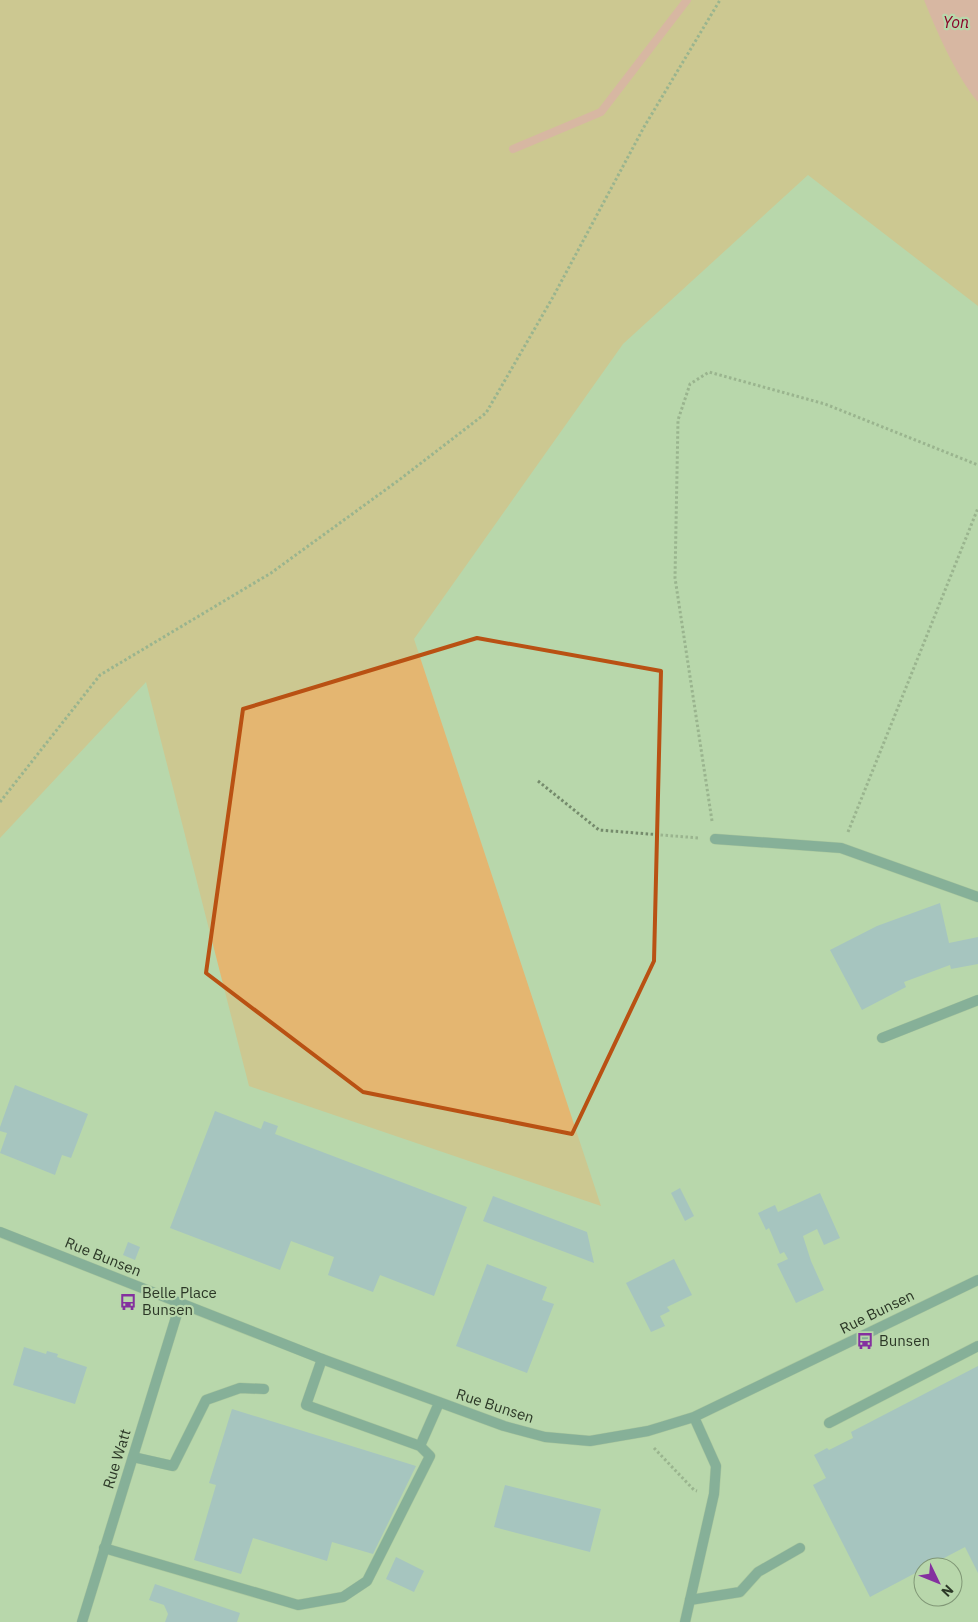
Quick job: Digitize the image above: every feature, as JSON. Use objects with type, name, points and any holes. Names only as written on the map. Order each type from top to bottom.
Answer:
[{"type":"street","points":[[715,839],[841,848],[978,897]]},
{"type":"street","points":[[882,1038],[978,1000]]},
{"type":"street","name":"Rue Bunsen","points":[[0,1232],[180,1304],[439,1403],[545,1438],[590,1441],[648,1431],[694,1417],[978,1280]]},
{"type":"street","name":"Rue Watt","points":[[82,1622],[180,1304]]},
{"type":"street","points":[[829,1423],[978,1346]]},
{"type":"street","points":[[104,1548],[298,1605],[343,1597],[367,1581],[430,1456],[420,1446],[306,1405],[322,1359]]},
{"type":"street","points":[[133,1457],[173,1466],[206,1400],[240,1388],[264,1389]]},
{"type":"street","points":[[420,1446],[439,1403]]},
{"type":"street","points":[[685,1622],[714,1494],[716,1466],[694,1417]]},
{"type":"street","points":[[690,1600],[740,1592],[758,1572],[800,1548]]},
{"type":"path","points":[[0,802],[100,676],[271,573],[391,486],[486,413],[553,297],[644,127],[720,0]]},
{"type":"path","points":[[538,781],[598,830],[715,839],[675,578],[678,420],[690,384],[709,372],[824,404],[978,465]]},
{"type":"path","points":[[841,848],[978,508]]},
{"type":"path","points":[[648,1431],[654,1450],[694,1490],[714,1494]]},
{"type":"highlighted area","points":[[477,638],[661,671],[654,961],[572,1134],[363,1092],[206,973],[243,709]]},
{"type":"shaded area","points":[[0,0],[978,0],[978,306],[808,175],[623,344],[414,639],[601,1206],[249,1086],[146,682],[0,838]]},
{"type":"water","name":"Yon","points":[[924,0],[978,0],[978,102],[955,67]]},
{"type":"building","points":[[940,903],[949,943],[978,937],[978,964],[951,969],[950,965],[904,982],[906,987],[862,1010],[830,950],[877,926]]},
{"type":"building","points":[[15,1085],[88,1114],[71,1158],[62,1155],[55,1175],[0,1153],[7,1133],[0,1131],[0,1127]]},
{"type":"building","points":[[215,1111],[261,1129],[264,1121],[278,1126],[275,1134],[467,1207],[434,1296],[380,1275],[373,1292],[328,1275],[334,1257],[291,1241],[280,1270],[170,1228]]},
{"type":"building","points":[[680,1188],[694,1216],[685,1221],[671,1193]]},
{"type":"building","points":[[820,1193],[840,1238],[824,1245],[817,1229],[803,1236],[811,1261],[824,1290],[796,1303],[777,1264],[788,1259],[784,1252],[780,1254],[769,1228],[766,1230],[758,1213],[775,1205],[778,1212]]},
{"type":"building","points":[[493,1196],[587,1232],[594,1263],[483,1221]]},
{"type":"building","points":[[128,1242],[140,1247],[135,1260],[123,1255]]},
{"type":"building","points":[[674,1259],[692,1295],[667,1307],[670,1311],[660,1316],[665,1326],[651,1332],[626,1283]]},
{"type":"building","points":[[487,1264],[547,1287],[542,1300],[554,1304],[527,1373],[456,1346]]},
{"type":"building","points":[[24,1347],[46,1354],[47,1351],[58,1354],[57,1357],[87,1367],[75,1404],[13,1385]]},
{"type":"building","points":[[978,1366],[978,1573],[965,1547],[946,1557],[913,1557],[913,1574],[870,1597],[813,1485],[826,1478],[814,1455],[853,1438],[851,1432]]},
{"type":"building","points":[[232,1409],[416,1466],[373,1554],[332,1542],[327,1561],[253,1538],[241,1574],[194,1560],[216,1485],[209,1483]]},
{"type":"building","points":[[505,1485],[601,1509],[590,1552],[494,1527]]},
{"type":"building","points":[[396,1557],[424,1571],[414,1592],[386,1579]]},
{"type":"building","points":[[155,1584],[240,1613],[237,1622],[165,1622],[168,1614],[164,1605],[149,1600]]},
{"type":"waterway","points":[[513,149],[601,112],[687,0]]},
{"type":"place","name":"Belle Place Bunsen","points":[[128,1302]]},
{"type":"place","name":"Bunsen","points":[[865,1341]]}]
